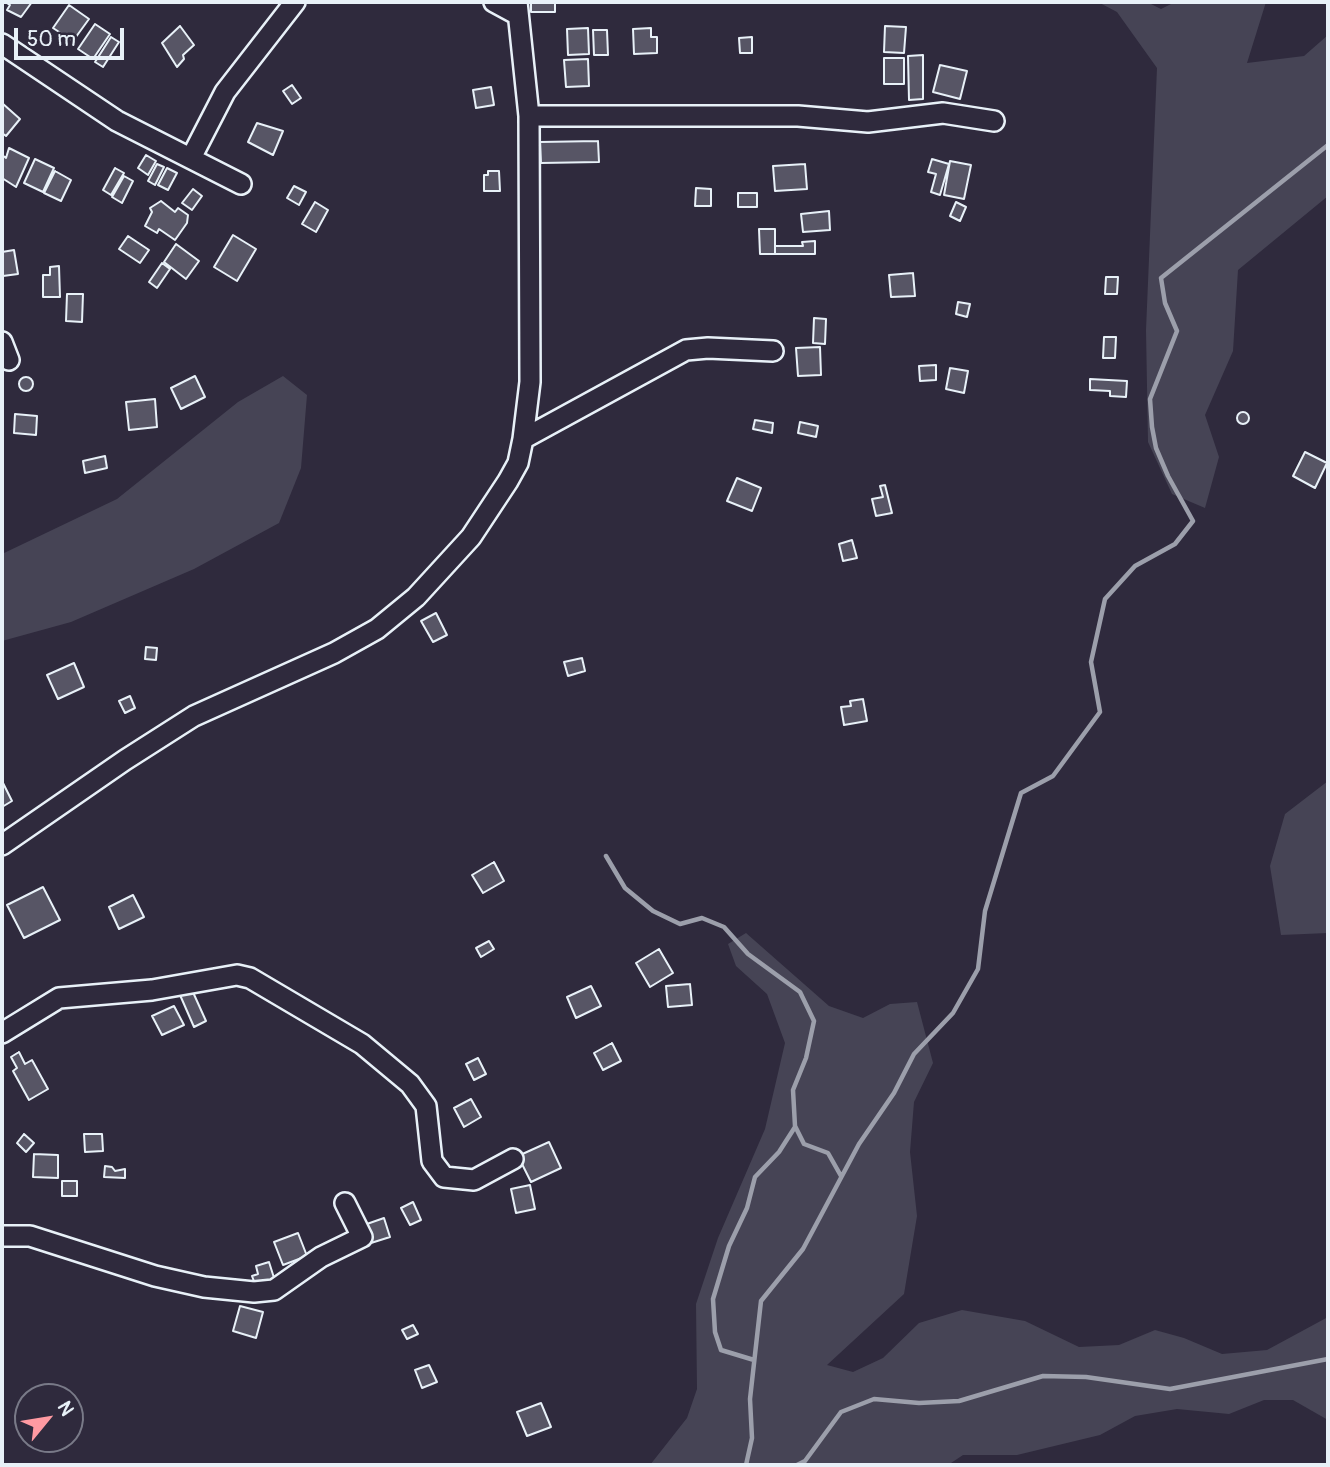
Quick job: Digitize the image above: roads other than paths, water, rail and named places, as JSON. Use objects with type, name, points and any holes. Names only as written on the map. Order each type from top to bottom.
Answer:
[{"type":"street","points":[[191,158],[225,92],[295,2]]},
{"type":"street","points":[[2,845],[194,716],[334,653],[394,615],[471,537],[508,481],[518,463],[530,383],[529,116],[517,9],[494,2]]},
{"type":"street","points":[[2,44],[117,121],[242,184]]},
{"type":"street","points":[[529,116],[798,116],[868,122],[943,113],[994,121]]},
{"type":"street","points":[[523,439],[686,351],[708,348],[773,351]]},
{"type":"street","points":[[2,1033],[60,998],[152,990],[237,975],[250,978],[362,1044],[410,1084],[426,1106],[432,1161],[444,1177],[474,1180],[513,1158]]},
{"type":"street","points":[[2,1236],[30,1236],[155,1276],[204,1287],[254,1292],[274,1290],[321,1257],[362,1237],[345,1203]]},
{"type":"waterway","points":[[746,1465],[752,1438],[750,1399],[761,1301],[803,1249],[859,1144],[894,1093],[914,1054],[953,1013],[978,969],[985,911],[1021,793],[1053,776],[1100,712],[1091,662],[1105,599],[1135,566],[1175,544],[1193,521],[1168,476],[1156,448],[1152,427],[1150,399],[1177,331],[1165,303],[1161,278],[1328,145]]},
{"type":"waterway","points":[[606,856],[625,888],[653,911],[680,924],[702,918],[724,927],[748,954],[800,992],[814,1021],[806,1058],[793,1090],[795,1126],[804,1144],[828,1153],[841,1176]]},
{"type":"waterway","points":[[754,1360],[721,1350],[715,1332],[713,1299],[729,1246],[747,1208],[755,1177],[779,1152],[795,1127]]},
{"type":"waterway","points":[[797,1465],[805,1461],[841,1412],[874,1399],[919,1403],[959,1401],[1043,1376],[1086,1377],[1170,1389],[1328,1359]]}]
